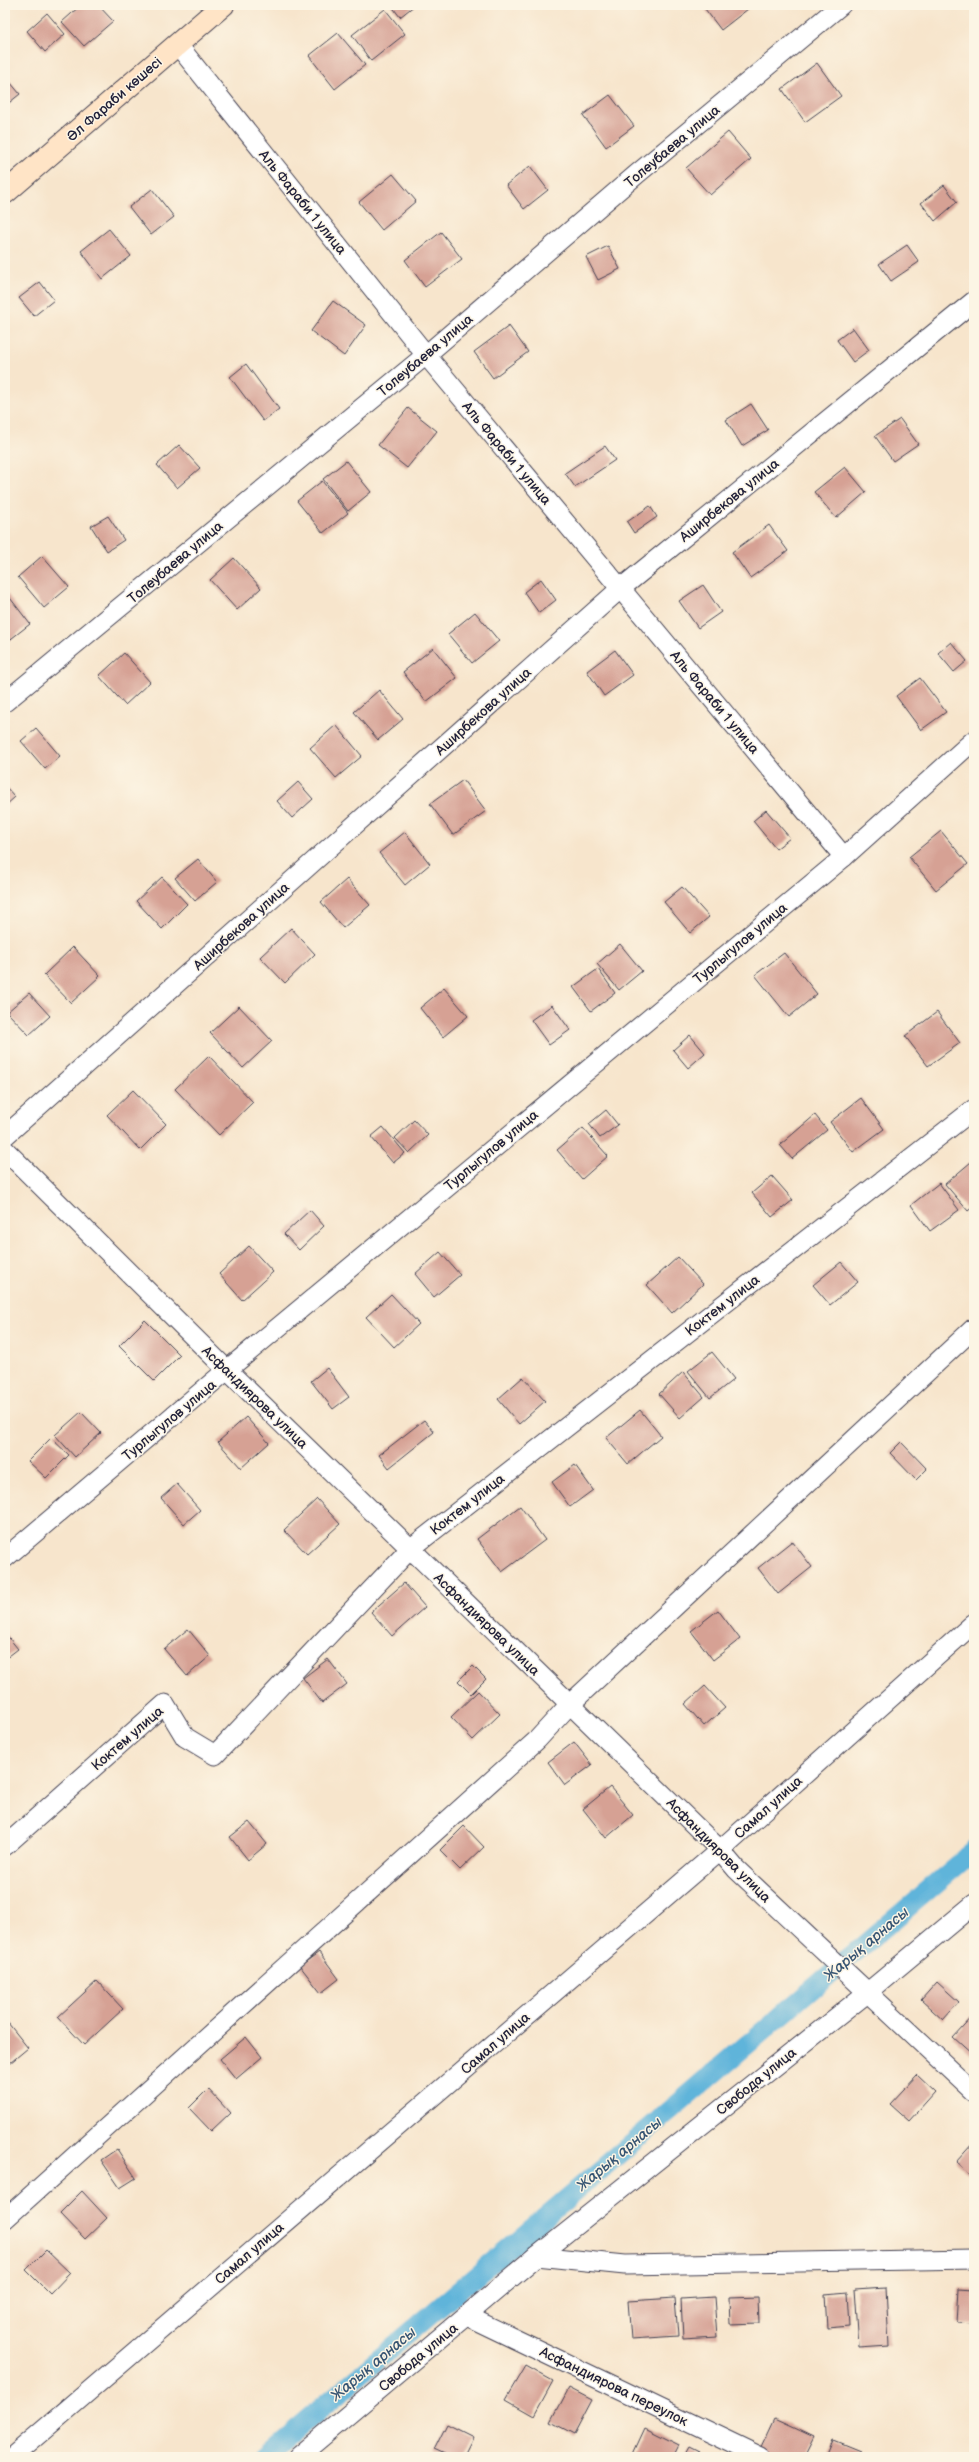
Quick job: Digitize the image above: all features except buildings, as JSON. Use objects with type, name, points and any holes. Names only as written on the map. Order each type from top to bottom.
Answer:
[{"type":"street","name":"Әл Фараби көшесі","points":[[5,193],[223,5]]},
{"type":"street","name":"Толеубаева улица","points":[[5,702],[426,355],[637,174],[841,5]]},
{"type":"street","name":"Аль Фараби 1 улица","points":[[177,44],[426,355],[844,857]]},
{"type":"street","name":"Аширбекова улица","points":[[5,1136],[620,589],[974,302]]},
{"type":"street","name":"Турлыгулов улица","points":[[5,1558],[227,1370],[844,857],[974,740]]},
{"type":"street","name":"Коктем улица","points":[[5,1846],[165,1704],[185,1737],[215,1755],[410,1549],[974,1108]]},
{"type":"street","name":"Асфандиярова улица","points":[[5,1150],[227,1370],[720,1850],[736,1869],[974,2092]]},
{"type":"street","points":[[5,2219],[537,1740],[570,1704],[974,1328]]},
{"type":"street","name":"Самал улица","points":[[12,2457],[720,1850],[974,1623]]},
{"type":"street","name":"Свобода улица","points":[[298,2457],[537,2256],[867,1993],[974,1904]]},
{"type":"street","points":[[537,2256],[625,2265],[974,2259]]},
{"type":"street","name":"Асфандиярова переулок","points":[[467,2316],[761,2457]]},
{"type":"waterway","name":"Жарық арнасы","points":[[264,2457],[974,1851]]}]
